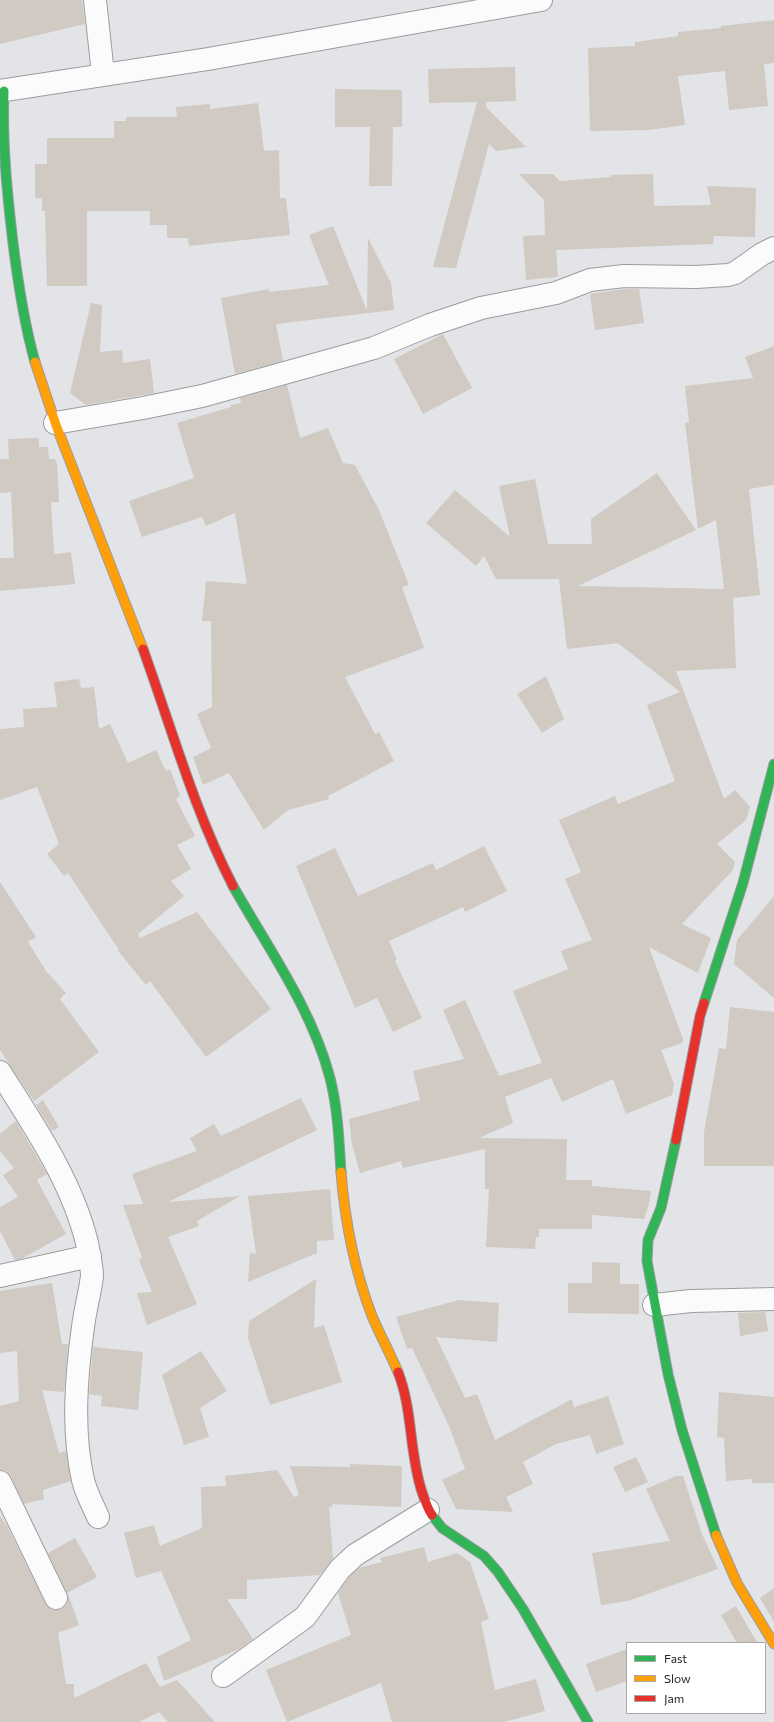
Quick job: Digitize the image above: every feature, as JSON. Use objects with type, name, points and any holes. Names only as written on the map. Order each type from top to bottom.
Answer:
[{"type":"street","points":[[95,0],[103,74]]},
{"type":"street","points":[[541,0],[208,59],[103,74],[2,91],[2,156],[19,289],[30,345],[55,423],[142,645],[201,816],[220,860],[296,996],[313,1030],[326,1062],[334,1096],[343,1200],[350,1241],[367,1302],[401,1381],[418,1477],[428,1510],[437,1522],[449,1533],[467,1543],[487,1559],[509,1586],[588,1722]]},
{"type":"street","points":[[55,423],[143,408],[210,394],[374,348],[430,325],[481,308],[556,294],[590,280],[624,276],[696,277],[728,275],[735,273],[762,254],[774,248]]},
{"type":"street","points":[[774,764],[743,883],[700,1016],[661,1208],[648,1240],[647,1260],[654,1305],[668,1374],[682,1430],[714,1530],[737,1583],[774,1644]]},
{"type":"street","points":[[0,1072],[25,1112],[72,1195],[83,1228],[90,1256],[92,1276],[81,1339],[76,1402],[77,1434],[83,1481],[98,1517]]},
{"type":"street","points":[[0,1276],[90,1256]]},
{"type":"street","points":[[654,1305],[691,1301],[774,1299]]},
{"type":"street","points":[[0,1482],[56,1598]]},
{"type":"street","points":[[223,1676],[304,1617],[336,1573],[355,1555],[428,1510]]},
{"type":"building","points":[[0,0],[82,0],[85,24],[0,44]]},
{"type":"building","points":[[774,20],[774,63],[764,64],[768,106],[729,110],[725,71],[678,76],[685,125],[649,130],[590,131],[588,48],[635,46],[635,42],[678,36],[678,32],[721,28],[721,26]]},
{"type":"building","points":[[515,67],[516,101],[486,102],[486,107],[526,147],[496,151],[489,144],[456,268],[433,267],[477,102],[429,103],[428,69]]},
{"type":"building","points":[[335,89],[402,90],[402,127],[393,127],[392,186],[369,186],[370,127],[335,127]]},
{"type":"building","points":[[258,103],[264,151],[279,150],[280,198],[286,198],[290,235],[189,246],[188,238],[167,238],[167,225],[150,225],[150,211],[87,211],[87,286],[47,286],[45,211],[42,211],[42,198],[35,198],[35,164],[47,164],[47,138],[114,138],[114,121],[126,121],[126,117],[177,117],[176,107],[210,104],[210,109]]},
{"type":"building","points":[[519,174],[553,174],[560,181],[611,177],[611,175],[653,174],[654,206],[711,205],[707,186],[756,188],[755,237],[714,236],[713,244],[556,250],[558,277],[526,280],[523,236],[545,235],[544,200]]},
{"type":"building","points":[[333,226],[367,311],[368,238],[391,283],[394,310],[276,324],[283,361],[235,374],[221,298],[269,289],[269,292],[329,285],[309,235]]},
{"type":"building","points":[[625,289],[639,289],[644,323],[595,330],[590,294]]},
{"type":"building","points":[[91,303],[102,305],[100,352],[122,350],[123,363],[150,359],[154,393],[86,405],[70,393]]},
{"type":"building","points":[[443,334],[472,388],[423,414],[394,359]]},
{"type":"building","points":[[774,346],[774,485],[749,489],[760,595],[733,598],[736,668],[676,671],[724,799],[735,790],[750,807],[746,820],[717,844],[735,862],[733,870],[682,924],[711,938],[698,973],[649,947],[683,1039],[682,1043],[661,1050],[674,1084],[672,1095],[626,1114],[613,1079],[562,1102],[551,1078],[505,1097],[513,1123],[479,1138],[567,1139],[566,1180],[592,1180],[592,1186],[651,1191],[649,1204],[644,1219],[592,1215],[592,1229],[539,1229],[539,1237],[536,1237],[535,1249],[486,1247],[489,1189],[485,1189],[485,1149],[403,1168],[401,1161],[360,1173],[352,1144],[349,1119],[420,1100],[413,1071],[464,1059],[443,1010],[465,1000],[499,1076],[542,1063],[513,991],[568,969],[561,951],[592,940],[565,879],[581,872],[559,820],[615,796],[618,804],[675,781],[647,705],[680,692],[618,643],[567,649],[559,579],[496,579],[484,556],[476,566],[426,523],[455,490],[510,537],[499,486],[535,479],[548,544],[592,544],[591,519],[657,473],[696,530],[578,586],[724,589],[716,520],[698,529],[685,423],[689,422],[685,386],[753,378],[745,357]]},
{"type":"building","points":[[287,385],[300,438],[328,428],[343,463],[355,465],[379,510],[409,585],[402,587],[424,648],[345,677],[375,734],[379,732],[394,761],[328,796],[329,799],[288,810],[264,830],[229,773],[203,785],[193,757],[211,748],[197,714],[212,707],[211,621],[202,621],[206,581],[247,584],[235,513],[206,526],[202,517],[142,537],[129,501],[194,478],[177,423],[231,407],[231,405],[241,403],[240,398]]},
{"type":"building","points":[[39,438],[39,447],[48,447],[49,459],[55,459],[57,464],[59,502],[51,502],[54,554],[71,552],[75,584],[0,591],[0,558],[14,558],[11,492],[0,493],[0,459],[9,459],[8,439]]},
{"type":"building","points":[[546,676],[564,719],[542,733],[517,694]]},
{"type":"building","points":[[79,679],[81,688],[94,687],[99,729],[110,724],[128,763],[156,750],[166,771],[170,769],[180,796],[176,799],[195,836],[177,845],[191,869],[171,881],[184,896],[138,934],[140,938],[197,912],[271,1009],[206,1057],[150,981],[146,985],[118,951],[119,950],[68,873],[64,876],[47,854],[59,844],[37,787],[0,800],[0,729],[24,727],[23,709],[57,707],[54,682]]},
{"type":"building","points":[[484,846],[507,891],[465,912],[463,907],[389,941],[397,960],[395,961],[422,1018],[393,1032],[377,998],[355,1008],[296,866],[335,848],[358,896],[433,863],[436,870]]},
{"type":"building","points":[[0,882],[36,937],[28,942],[46,971],[66,993],[60,999],[99,1052],[34,1101],[0,1050]]},
{"type":"building","points":[[774,896],[774,998],[734,964],[737,940]]},
{"type":"building","points":[[730,1007],[774,1012],[774,1166],[704,1166],[704,1132],[719,1048],[726,1049]]},
{"type":"building","points":[[301,1098],[317,1130],[168,1202],[240,1196],[197,1221],[199,1226],[168,1237],[197,1304],[147,1325],[137,1293],[152,1292],[139,1260],[142,1258],[123,1205],[143,1204],[132,1174],[197,1151],[190,1138],[214,1124],[221,1136]]},
{"type":"building","points":[[43,1100],[59,1127],[52,1131],[36,1105]]},
{"type":"building","points":[[16,1121],[47,1174],[37,1180],[66,1234],[21,1259],[15,1260],[0,1231],[0,1207],[18,1197],[3,1175],[14,1168],[0,1151],[0,1134]]},
{"type":"building","points":[[330,1189],[334,1240],[317,1241],[317,1253],[248,1282],[250,1253],[256,1254],[248,1196]]},
{"type":"building","points":[[592,1262],[620,1263],[620,1284],[639,1284],[639,1314],[568,1313],[568,1283],[592,1283]]},
{"type":"building","points":[[316,1279],[314,1328],[324,1325],[342,1382],[270,1405],[248,1338],[249,1321]]},
{"type":"building","points":[[52,1283],[62,1344],[68,1344],[64,1392],[42,1390],[59,1453],[66,1451],[71,1481],[43,1490],[44,1499],[24,1504],[11,1476],[7,1471],[0,1470],[0,1406],[19,1401],[17,1351],[0,1353],[0,1291]]},
{"type":"building","points":[[459,1300],[499,1303],[497,1342],[436,1337],[465,1398],[477,1394],[495,1440],[572,1399],[574,1407],[608,1396],[624,1444],[596,1454],[590,1435],[556,1444],[523,1462],[533,1484],[506,1497],[513,1512],[456,1509],[442,1480],[465,1469],[449,1426],[412,1348],[407,1349],[396,1317]]},
{"type":"building","points":[[765,1312],[768,1331],[740,1336],[738,1313]]},
{"type":"building","points":[[93,1347],[143,1352],[138,1410],[101,1406],[102,1396],[89,1394]]},
{"type":"building","points":[[201,1351],[227,1391],[200,1408],[209,1437],[184,1445],[162,1375]]},
{"type":"building","points":[[719,1392],[774,1397],[774,1483],[752,1483],[752,1479],[726,1481],[724,1438],[717,1437]]},
{"type":"building","points":[[636,1457],[648,1482],[625,1492],[613,1467]]},
{"type":"building","points":[[350,1464],[402,1466],[401,1507],[332,1504],[332,1507],[329,1507],[333,1559],[320,1575],[247,1580],[247,1599],[227,1599],[253,1639],[239,1649],[164,1681],[157,1657],[191,1640],[161,1571],[136,1578],[124,1533],[154,1525],[160,1546],[202,1528],[201,1487],[226,1486],[225,1476],[277,1470],[294,1497],[299,1495],[290,1466],[350,1467]]},
{"type":"building","points":[[676,1476],[683,1476],[702,1534],[718,1569],[628,1601],[601,1605],[592,1553],[670,1541],[646,1489]]},
{"type":"building","points":[[0,1516],[7,1526],[45,1603],[49,1608],[55,1610],[62,1609],[67,1605],[68,1594],[79,1625],[58,1633],[66,1684],[74,1684],[74,1698],[146,1663],[160,1687],[177,1680],[215,1722],[168,1722],[159,1712],[139,1722],[0,1722]]},
{"type":"building","points":[[75,1538],[97,1577],[67,1593],[48,1553]]},
{"type":"building","points":[[424,1547],[428,1562],[457,1553],[470,1562],[489,1619],[481,1622],[495,1690],[536,1679],[545,1711],[504,1722],[392,1722],[381,1683],[287,1722],[266,1670],[351,1635],[338,1593],[349,1577],[359,1568],[382,1562],[380,1558]]},
{"type":"building","points":[[774,1588],[774,1622],[760,1598]]},
{"type":"building","points":[[736,1606],[757,1642],[736,1642],[721,1615]]},
{"type":"building","points":[[626,1649],[626,1681],[596,1692],[586,1664]]},
{"type":"traffic: fast","points":[[4,91],[4,148],[11,224],[22,303],[35,362]]},
{"type":"traffic: fast","points":[[704,1003],[743,883],[774,764]]},
{"type":"traffic: fast","points":[[233,886],[301,1003],[322,1052],[335,1101],[341,1172]]},
{"type":"traffic: fast","points":[[676,1140],[661,1208],[648,1240],[647,1261],[668,1374],[682,1430],[716,1535]]},
{"type":"traffic: fast","points":[[432,1515],[442,1528],[484,1556],[498,1572],[523,1609],[588,1722]]},
{"type":"traffic: slow","points":[[35,362],[56,425],[143,649]]},
{"type":"traffic: slow","points":[[341,1172],[351,1245],[360,1281],[372,1316],[398,1372]]},
{"type":"traffic: slow","points":[[716,1535],[737,1583],[774,1644]]},
{"type":"traffic: jam","points":[[143,649],[195,799],[219,857],[233,886]]},
{"type":"traffic: jam","points":[[676,1140],[700,1016],[704,1003]]},
{"type":"traffic: jam","points":[[398,1372],[403,1386],[409,1416],[418,1477],[426,1504],[432,1515]]}]
